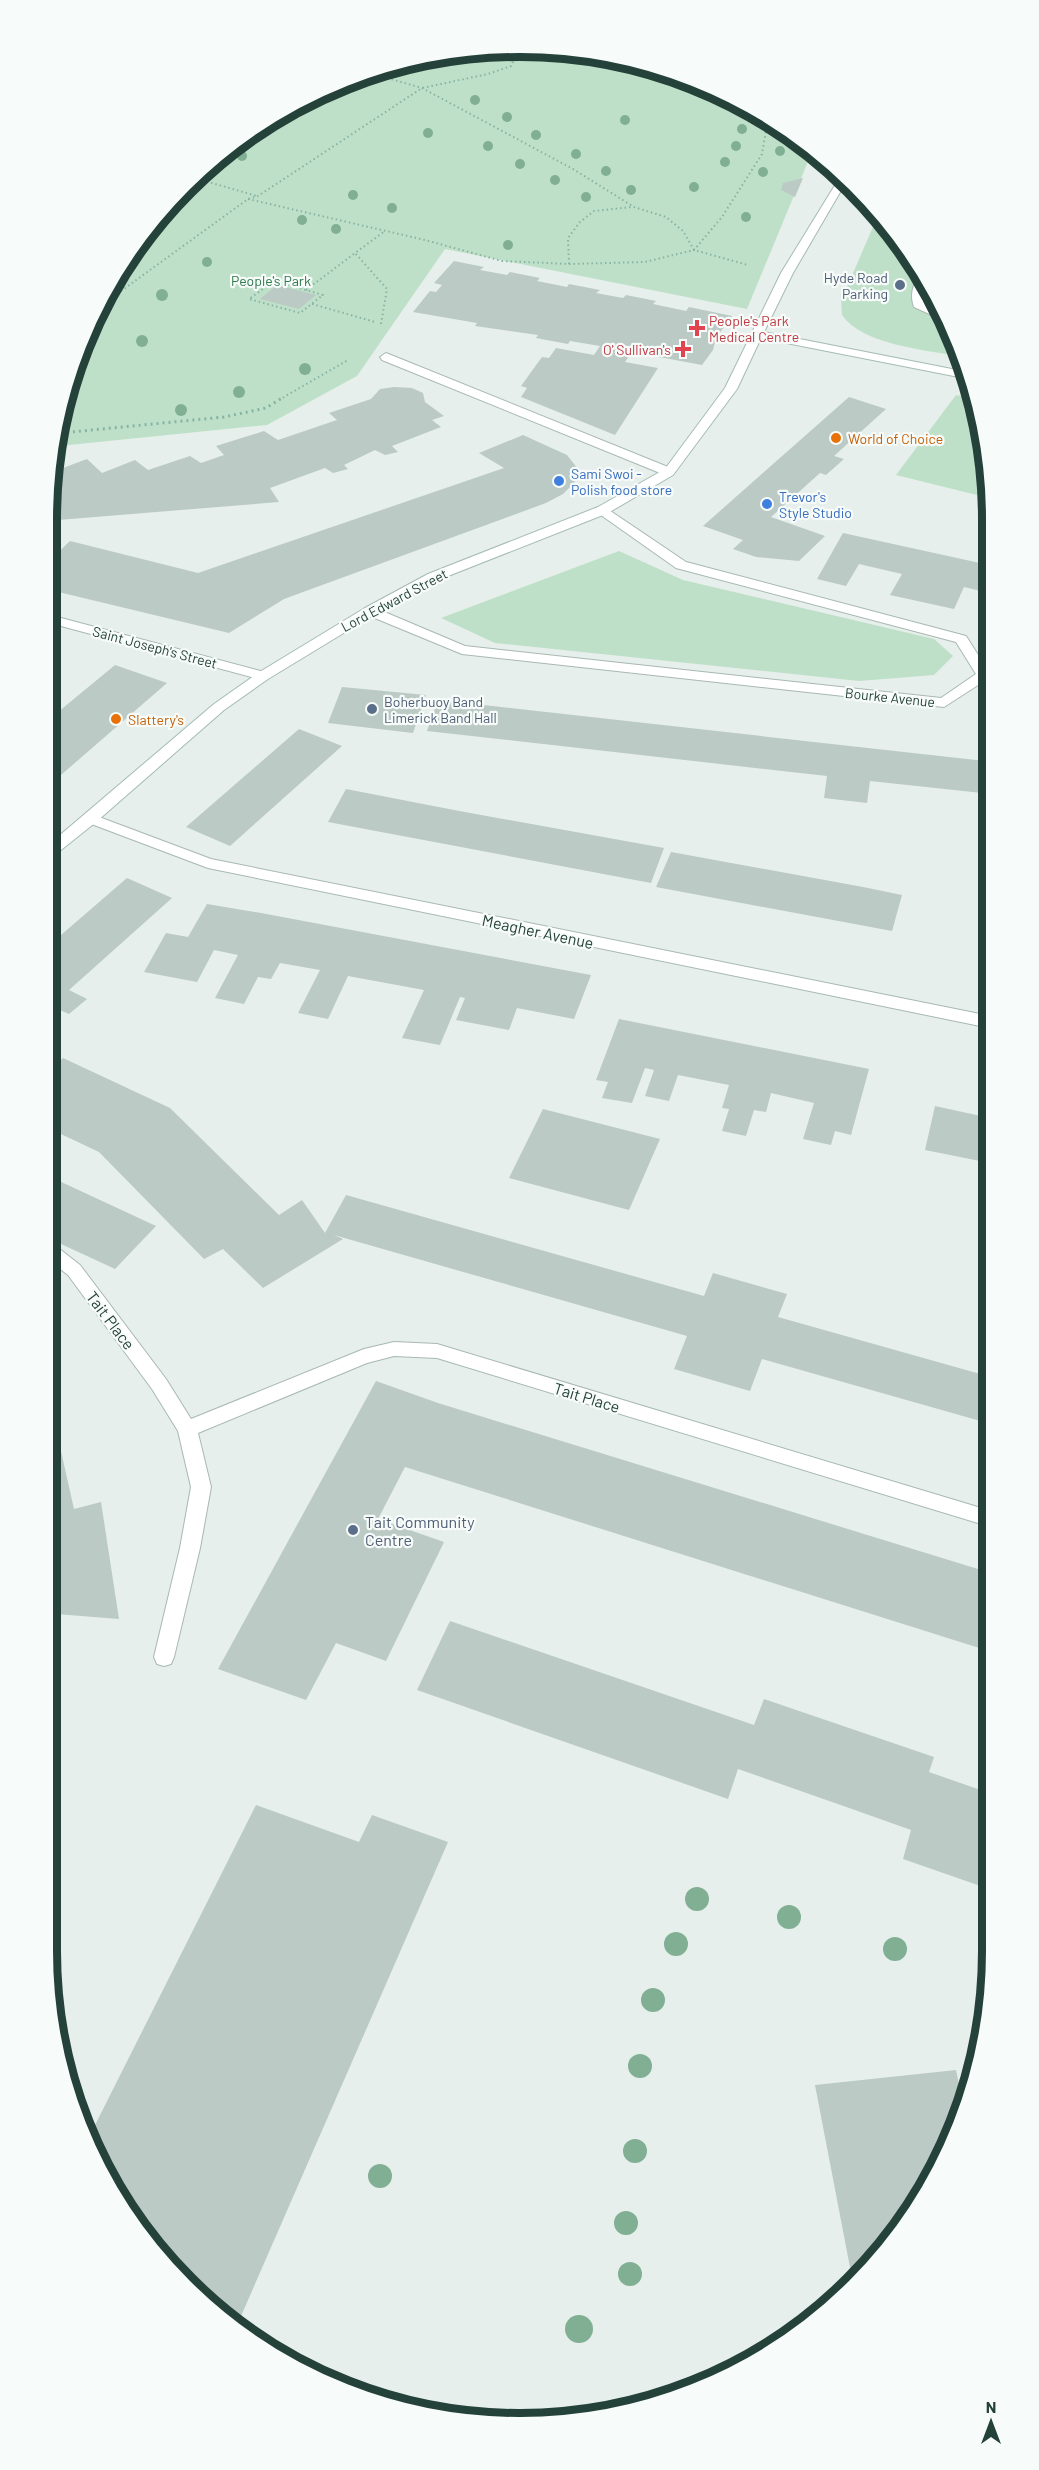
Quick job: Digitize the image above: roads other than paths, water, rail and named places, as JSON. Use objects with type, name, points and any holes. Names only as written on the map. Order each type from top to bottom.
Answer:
[{"type":"street","name":"Lord Edward Street","points":[[57,846],[92,819],[219,707],[263,676],[370,611],[433,577],[603,510],[669,472],[730,389],[787,273],[839,185]]},
{"type":"street","points":[[920,287],[917,300],[920,308],[934,314]]},
{"type":"street","points":[[757,334],[958,374]]},
{"type":"street","points":[[386,357],[669,472]]},
{"type":"street","name":"Bourke Avenue","points":[[603,510],[681,565],[961,639],[982,672]]},
{"type":"street","name":"Bourke Avenue","points":[[370,611],[462,650],[933,702],[944,703],[982,676]]},
{"type":"street","name":"Saint Joseph's Street","points":[[57,621],[263,676]]},
{"type":"street","name":"Meagher Avenue","points":[[92,819],[208,863],[982,1020]]},
{"type":"street","name":"Tait Place","points":[[57,1257],[74,1270],[159,1384],[187,1429],[201,1487],[190,1548],[164,1657]]},
{"type":"street","name":"Tait Place","points":[[187,1429],[364,1356],[394,1349],[437,1351],[982,1516]]},
{"type":"place","name":"Hyde Road Parking","points":[[900,285]]},
{"type":"place","name":"People's Park Medical Centre","points":[[697,328]]},
{"type":"place","name":"O' Sullivan's","points":[[683,349]]},
{"type":"place","name":"World of Choice","points":[[836,438]]},
{"type":"place","name":"Sami Swoi - Polish food store","points":[[559,481]]},
{"type":"place","name":"Trevor's Style Studio","points":[[767,504]]},
{"type":"place","name":"Boherbuoy Band Limerick Band Hall","points":[[372,709]]},
{"type":"place","name":"Slattery's","points":[[116,719]]},
{"type":"place","name":"Tait Community Centre","points":[[353,1530]]},
{"type":"park label","name":"People's Park","points":[[271,280]]}]
